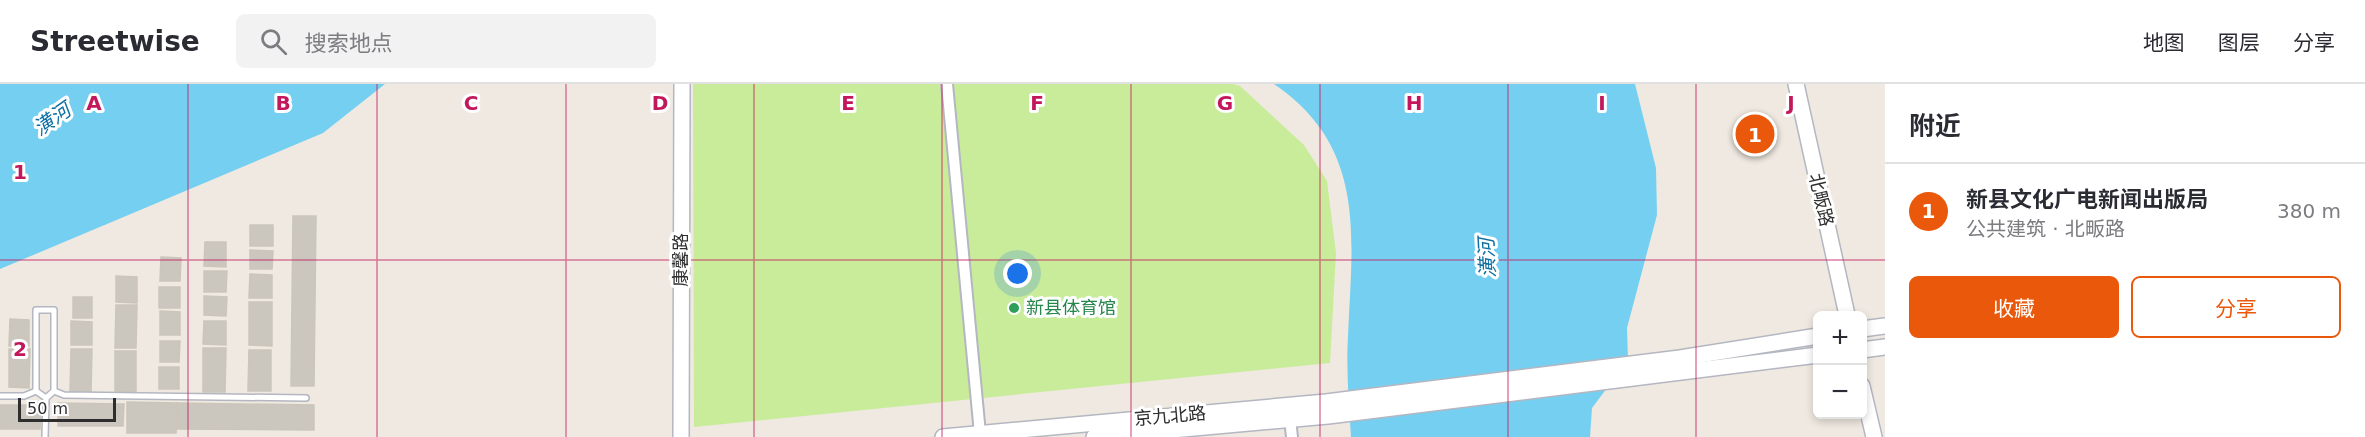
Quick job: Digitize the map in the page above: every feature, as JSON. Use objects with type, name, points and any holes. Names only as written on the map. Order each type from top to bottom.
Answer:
[{"type":"main road","name":"康馨路","points":[[681,437],[682,84]]},
{"type":"main road","name":"北畈路","points":[[1796,84],[1846,311]]},
{"type":"main road","points":[[1867,328],[1885,326]]},
{"type":"main road","points":[[1681,365],[1813,337]]},
{"type":"main road","points":[[1867,349],[1885,347]]},
{"type":"main road","points":[[1327,409],[1681,365],[1813,355]]},
{"type":"main road","points":[[1867,405],[1874,437]]},
{"type":"main road","name":"京九北路","points":[[943,437],[1327,409]]},
{"type":"main road","name":"京九北路","points":[[1094,437],[1290,419],[1327,409]]},
{"type":"street","points":[[947,84],[980,434]]},
{"type":"street","points":[[1290,419],[1292,437]]},
{"type":"lane","points":[[36,391],[36,310],[54,310],[54,391],[46,398],[45,437]]},
{"type":"lane","points":[[0,396],[24,396],[36,391]]},
{"type":"lane","points":[[36,391],[46,398]]},
{"type":"lane","points":[[54,391],[64,395],[306,398]]},
{"type":"green space","name":"新县体育馆","points":[[693,84],[1233,84],[1240,86],[1304,145],[1327,181],[1336,253],[1330,363],[694,427]]},
{"type":"water","name":"潢河","points":[[0,84],[385,84],[323,133],[0,269]]},
{"type":"water","name":"潢河","points":[[1274,84],[1635,84],[1656,168],[1657,215],[1627,328],[1628,360],[1592,408],[1590,437],[1351,437],[1347,361],[1351,264],[1348,197],[1340,166],[1326,137],[1304,109]]},
{"type":"building","points":[[293,216],[316,216],[314,386],[291,386]]},
{"type":"building","points":[[250,225],[273,225],[273,246],[250,246]]},
{"type":"building","points":[[205,242],[226,242],[226,267],[204,266]]},
{"type":"building","points":[[250,250],[273,251],[272,269],[250,269]]},
{"type":"building","points":[[161,257],[181,258],[180,281],[160,281]]},
{"type":"building","points":[[204,271],[227,271],[226,292],[204,292]]},
{"type":"building","points":[[250,274],[272,275],[272,298],[249,298]]},
{"type":"building","points":[[116,276],[137,277],[137,303],[116,302]]},
{"type":"building","points":[[159,287],[180,287],[180,308],[159,308]]},
{"type":"building","points":[[204,296],[227,297],[226,316],[204,315]]},
{"type":"building","points":[[73,297],[92,297],[92,318],[73,318]]},
{"type":"building","points":[[249,302],[272,302],[272,346],[249,345]]},
{"type":"building","points":[[116,305],[137,305],[136,348],[115,348]]},
{"type":"building","points":[[160,311],[180,312],[180,335],[160,335]]},
{"type":"building","points":[[10,319],[29,320],[29,346],[9,346]]},
{"type":"building","points":[[71,321],[92,322],[92,345],[71,345]]},
{"type":"building","points":[[204,321],[226,321],[226,345],[203,344]]},
{"type":"building","points":[[160,341],[180,341],[179,362],[160,362]]},
{"type":"building","points":[[203,348],[226,348],[225,392],[203,392]]},
{"type":"building","points":[[9,349],[30,349],[29,388],[9,387]]},
{"type":"building","points":[[71,349],[92,349],[91,393],[70,393]]},
{"type":"building","points":[[249,350],[271,350],[271,391],[248,391]]},
{"type":"building","points":[[115,351],[136,351],[136,392],[115,391]]},
{"type":"building","points":[[159,367],[179,367],[179,389],[159,389]]},
{"type":"building","points":[[127,402],[177,403],[176,433],[127,433]]},
{"type":"building","points":[[58,403],[124,404],[123,426],[58,426]]},
{"type":"building","points":[[177,403],[314,405],[314,430],[176,429]]},
{"type":"building","points":[[0,405],[41,405],[40,429],[0,429]]},
{"type":"place","name":"新县文化广电新闻出版局","points":[[1755,134]]},
{"type":"place","name":"新县体育馆","points":[[1014,308]]}]
